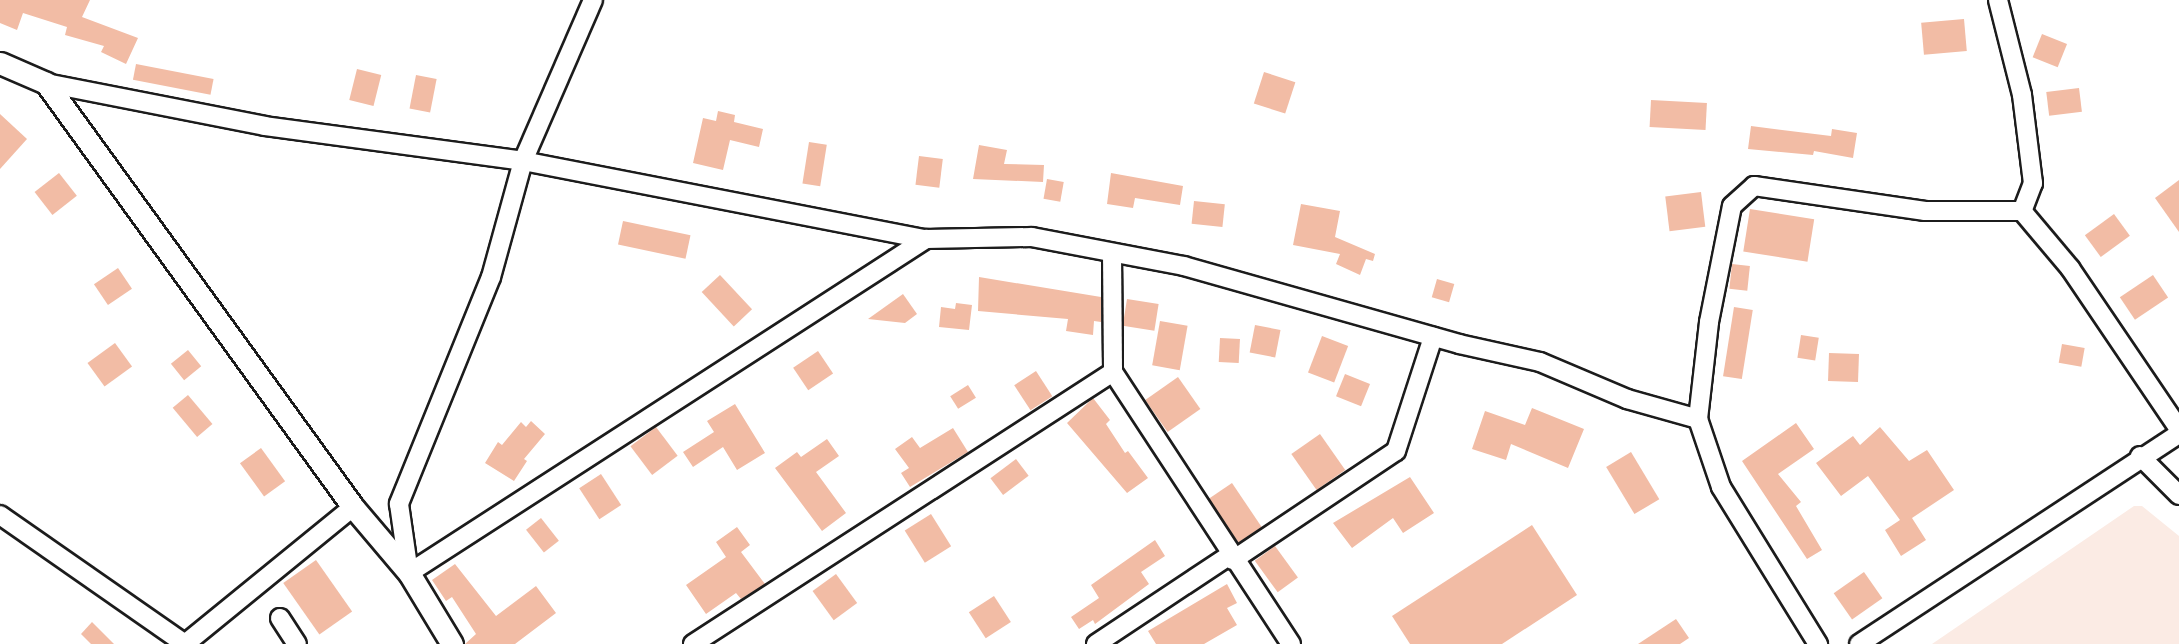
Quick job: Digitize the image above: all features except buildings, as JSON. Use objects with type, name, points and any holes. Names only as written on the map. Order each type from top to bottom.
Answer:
[{"type":"street","points":[[409,573],[399,504],[491,277],[523,161],[593,0]]},
{"type":"street","points":[[1998,0],[2022,95],[2033,183],[2022,211]]},
{"type":"street","points":[[0,63],[46,83],[265,126],[523,161],[926,239],[1032,237],[1184,266],[1433,337],[1540,362],[1627,399],[1698,419]]},
{"type":"street","points":[[46,83],[353,507],[409,573],[452,644]]},
{"type":"street","points":[[1818,644],[1721,487],[1698,419],[1709,323],[1732,206],[1754,186],[1925,211],[2022,211],[2070,268],[2179,432],[1859,644]]},
{"type":"street","points":[[409,573],[926,239]]},
{"type":"street","points":[[1112,253],[1113,372],[1231,557],[1292,644]]},
{"type":"street","points":[[1096,644],[1396,451],[1433,337]]},
{"type":"street","points":[[693,644],[1113,372]]},
{"type":"street","points":[[2140,456],[2179,495]]},
{"type":"street","points":[[0,515],[185,644],[353,507]]},
{"type":"street","points":[[280,618],[297,644]]},
{"type":"shaded area","points":[[2134,506],[2142,506],[2179,536],[2179,644],[1932,644]]}]
